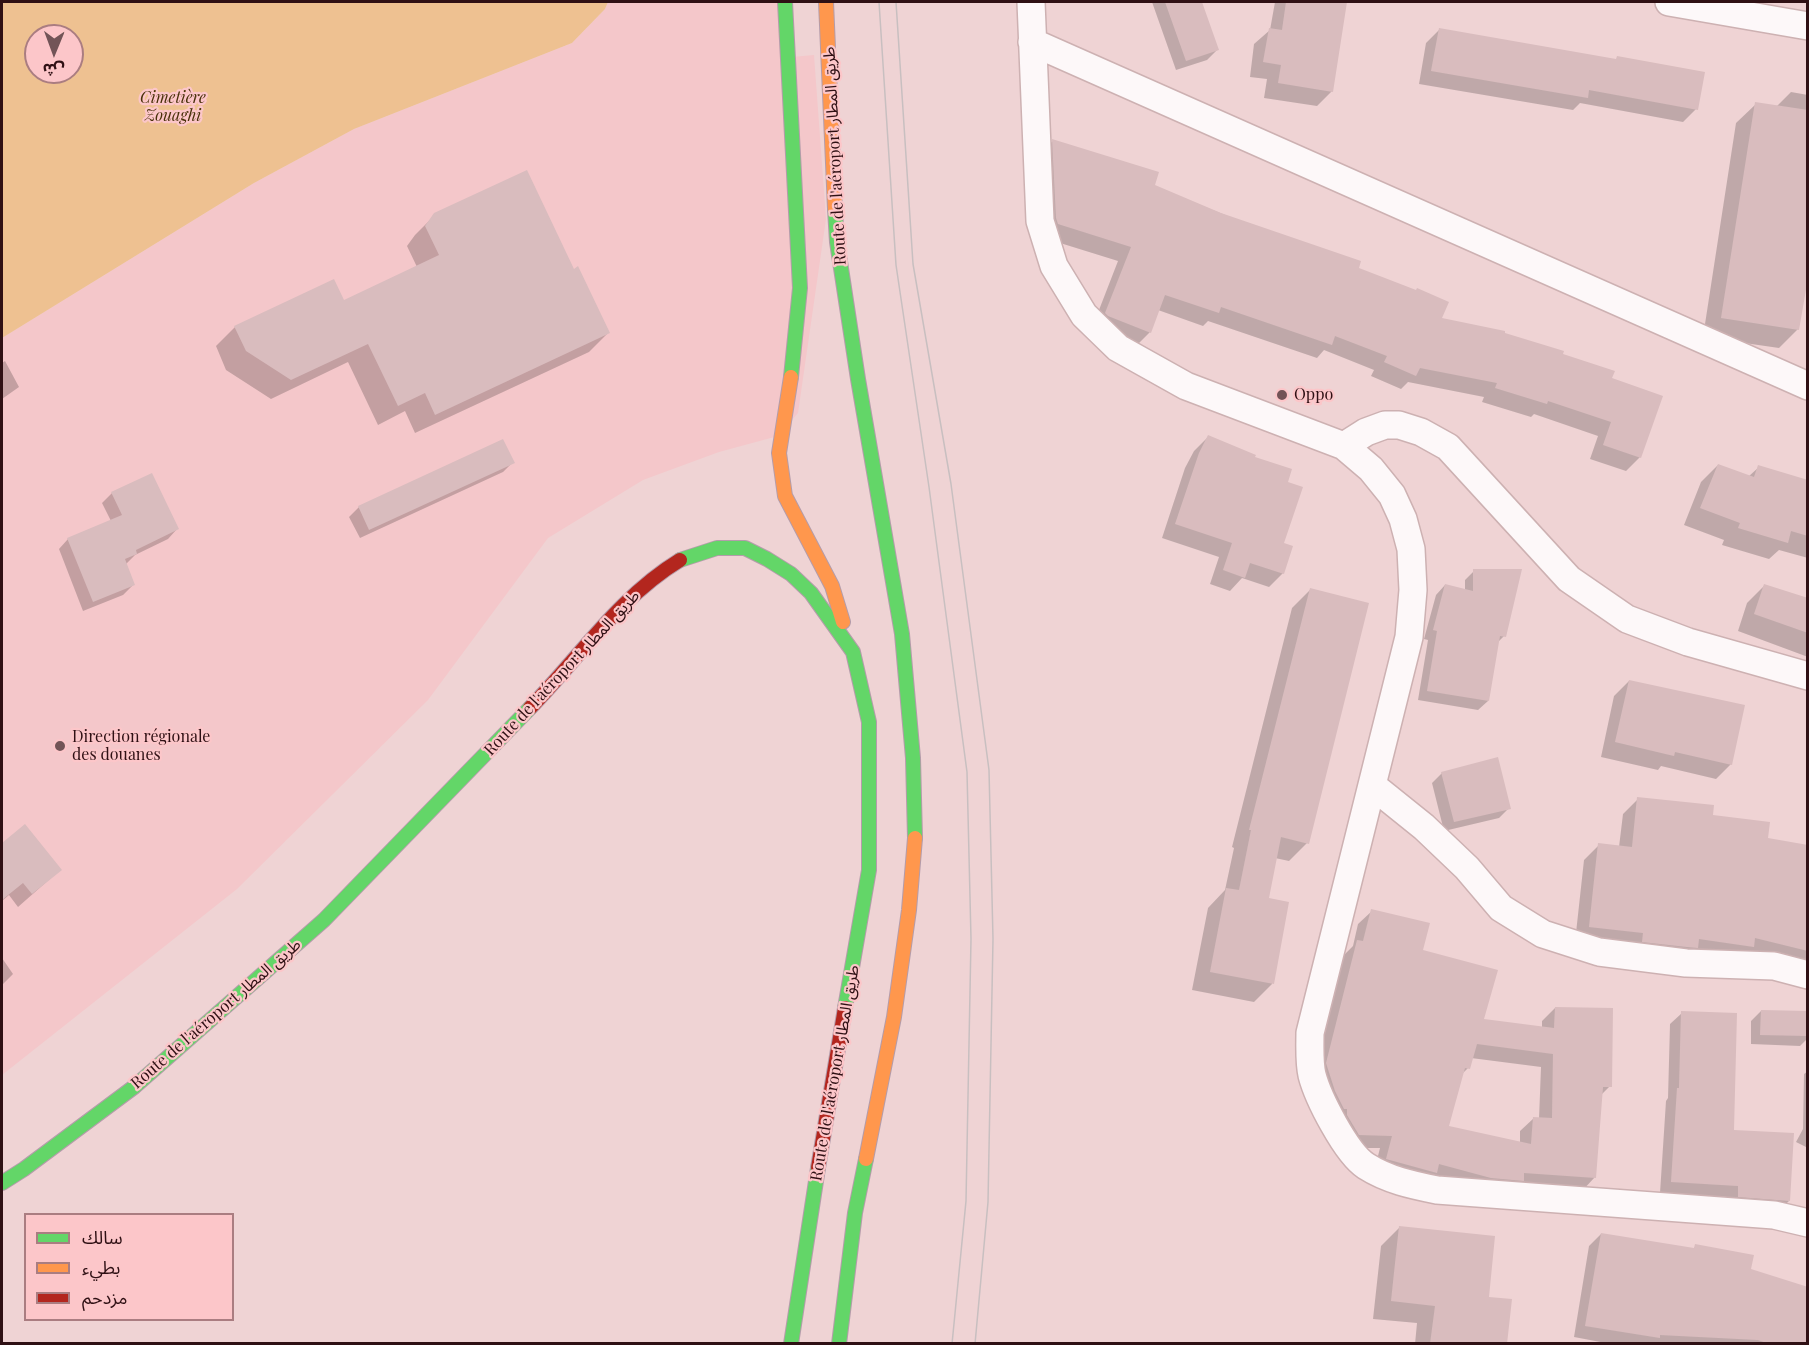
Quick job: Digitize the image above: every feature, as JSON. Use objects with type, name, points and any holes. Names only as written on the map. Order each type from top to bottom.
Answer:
[{"type":"highway","points":[[784,2],[800,288],[794,357],[779,453],[785,496],[832,586],[853,652]]},
{"type":"highway","name":"Route de l'aéroport طريق المطار","points":[[826,2],[837,242],[902,634],[913,758],[915,832],[909,910],[894,1017],[855,1213],[839,1344]]},
{"type":"highway","name":"Route de l'aéroport طريق المطار","points":[[2,1183],[134,1087],[324,920],[533,705],[605,623],[655,575],[690,556],[717,548],[745,548],[790,574],[811,594],[853,652],[869,722],[869,870],[814,1190],[791,1344]]},
{"type":"street","points":[[1030,2],[1040,221],[1054,266],[1084,315],[1118,348],[1186,386],[1344,446],[1371,469],[1392,495],[1403,519],[1411,549],[1413,590],[1409,637],[1310,1033],[1312,1074],[1333,1123],[1351,1152],[1366,1166],[1404,1184],[1437,1190],[1774,1215],[1808,1223]]},
{"type":"street","points":[[1669,2],[1808,26]]},
{"type":"street","points":[[1032,42],[1808,386]]},
{"type":"street","points":[[1344,446],[1366,432],[1384,425],[1399,425],[1421,432],[1448,447],[1569,579],[1627,619],[1688,642],[1808,676]]},
{"type":"street","points":[[1373,786],[1424,827],[1467,868],[1501,908],[1543,934],[1599,952],[1686,963],[1774,966],[1808,975]]},
{"type":"shaded area","points":[[608,2],[786,2],[792,57],[814,55],[826,219],[798,413],[778,436],[719,452],[643,480],[548,538],[428,700],[237,889],[2,1075],[2,338],[254,183],[354,129],[572,43],[605,9]]},
{"type":"green space","name":"Cimetière Zouaghi","points":[[2,2],[608,2],[605,9],[572,43],[354,129],[254,183],[2,338]]},
{"type":"building","points":[[1165,2],[1202,2],[1219,50],[1186,61]]},
{"type":"building","points":[[1286,2],[1347,2],[1333,92],[1278,83],[1281,65],[1263,62],[1269,28],[1282,30]]},
{"type":"building","points":[[1439,28],[1705,72],[1698,110],[1589,90],[1588,98],[1431,71]]},
{"type":"building","points":[[1755,102],[1808,110],[1808,278],[1799,330],[1721,318]]},
{"type":"building","points":[[1052,139],[1159,172],[1155,185],[1221,213],[1361,261],[1359,268],[1449,302],[1442,318],[1505,331],[1505,333],[1564,351],[1563,354],[1615,371],[1612,378],[1663,396],[1641,458],[1603,445],[1611,422],[1548,401],[1547,404],[1495,388],[1497,383],[1420,368],[1416,376],[1384,362],[1387,356],[1335,336],[1332,345],[1221,307],[1219,313],[1165,295],[1151,333],[1108,316],[1105,313],[1131,247],[1058,224]]},
{"type":"building","points":[[527,170],[574,269],[578,266],[610,333],[435,415],[425,393],[398,406],[368,344],[291,380],[246,351],[234,326],[334,279],[344,300],[439,255],[425,226],[434,213]]},
{"type":"building","points":[[1208,435],[1256,455],[1255,457],[1292,469],[1288,482],[1303,487],[1284,543],[1293,546],[1284,574],[1250,563],[1245,578],[1223,570],[1232,543],[1175,524],[1199,453]]},
{"type":"building","points":[[503,439],[515,463],[369,530],[358,506]]},
{"type":"building","points":[[1718,464],[1754,477],[1758,465],[1808,480],[1808,536],[1791,531],[1788,543],[1738,528],[1740,523],[1700,508]]},
{"type":"building","points":[[152,473],[179,529],[136,550],[137,554],[125,559],[135,585],[93,602],[67,538],[122,515],[111,492]]},
{"type":"building","points":[[1473,569],[1522,569],[1506,637],[1500,636],[1489,701],[1427,691],[1437,631],[1433,630],[1445,584],[1473,591]]},
{"type":"building","points":[[1764,584],[1808,598],[1808,633],[1754,614]]},
{"type":"building","points":[[1310,588],[1369,603],[1309,844],[1281,837],[1269,898],[1289,902],[1274,984],[1210,972],[1226,888],[1239,890],[1251,830],[1249,830]]},
{"type":"building","points":[[1629,680],[1745,705],[1732,765],[1675,752],[1674,756],[1615,742]]},
{"type":"building","points":[[1498,757],[1511,809],[1454,822],[1441,772]]},
{"type":"building","points":[[1637,797],[1714,805],[1713,815],[1770,822],[1768,838],[1808,845],[1808,951],[1755,938],[1754,947],[1699,939],[1698,948],[1687,947],[1642,942],[1643,933],[1589,927],[1598,843],[1632,847]]},
{"type":"building","points":[[25,824],[62,870],[32,894],[23,883],[2,900],[2,843]]},
{"type":"building","points":[[1371,909],[1430,923],[1423,950],[1498,970],[1484,1019],[1554,1028],[1555,1007],[1613,1008],[1612,1087],[1603,1087],[1596,1178],[1524,1173],[1524,1181],[1491,1178],[1439,1164],[1437,1173],[1386,1159],[1392,1136],[1359,1135],[1347,1115],[1347,1109],[1344,1109],[1335,1091],[1326,1063],[1357,940],[1363,941]],"holes":[[[1477,1044],[1553,1054],[1552,1118],[1533,1117],[1531,1144],[1449,1126],[1465,1068],[1470,1069]]]},
{"type":"building","points":[[1761,1010],[1808,1011],[1808,1036],[1760,1035]]},
{"type":"building","points":[[1681,1011],[1737,1013],[1734,1130],[1794,1133],[1790,1201],[1738,1197],[1738,1186],[1671,1182],[1677,1088],[1679,1088]]},
{"type":"building","points":[[1399,1226],[1495,1236],[1489,1297],[1512,1299],[1507,1344],[1430,1344],[1435,1306],[1391,1301]]},
{"type":"building","points":[[1601,1233],[1694,1248],[1695,1244],[1754,1255],[1751,1269],[1808,1287],[1808,1344],[1769,1344],[1758,1340],[1660,1335],[1660,1338],[1585,1326]]},
{"type":"tram line","points":[[879,2],[896,265],[929,487],[967,772],[971,939],[966,1201],[952,1344]]},
{"type":"tram line","points":[[896,2],[913,264],[951,484],[989,770],[993,939],[988,1202],[975,1344]]},
{"type":"traffic: fast","points":[[785,2],[800,288],[791,377]]},
{"type":"traffic: fast","points":[[835,209],[837,242],[858,379],[902,634],[913,758],[915,838]]},
{"type":"traffic: fast","points":[[680,560],[717,548],[745,548],[767,559],[791,574],[811,593],[853,652],[869,722],[869,870],[845,1008]]},
{"type":"traffic: fast","points":[[2,1183],[134,1087],[324,920],[530,708]]},
{"type":"traffic: fast","points":[[839,1344],[855,1213],[866,1159]]},
{"type":"traffic: fast","points":[[791,1344],[818,1168]]},
{"type":"traffic: slow","points":[[826,2],[835,209]]},
{"type":"traffic: slow","points":[[791,377],[779,453],[785,496],[832,586],[843,622]]},
{"type":"traffic: slow","points":[[866,1159],[894,1017],[909,910],[915,838]]},
{"type":"traffic: jam","points":[[530,708],[619,610],[658,575],[680,560]]},
{"type":"traffic: jam","points":[[818,1168],[845,1008]]},
{"type":"place","name":"Oppo","points":[[1282,395]]},
{"type":"place","name":"Direction régionale des douanes","points":[[60,746]]}]
